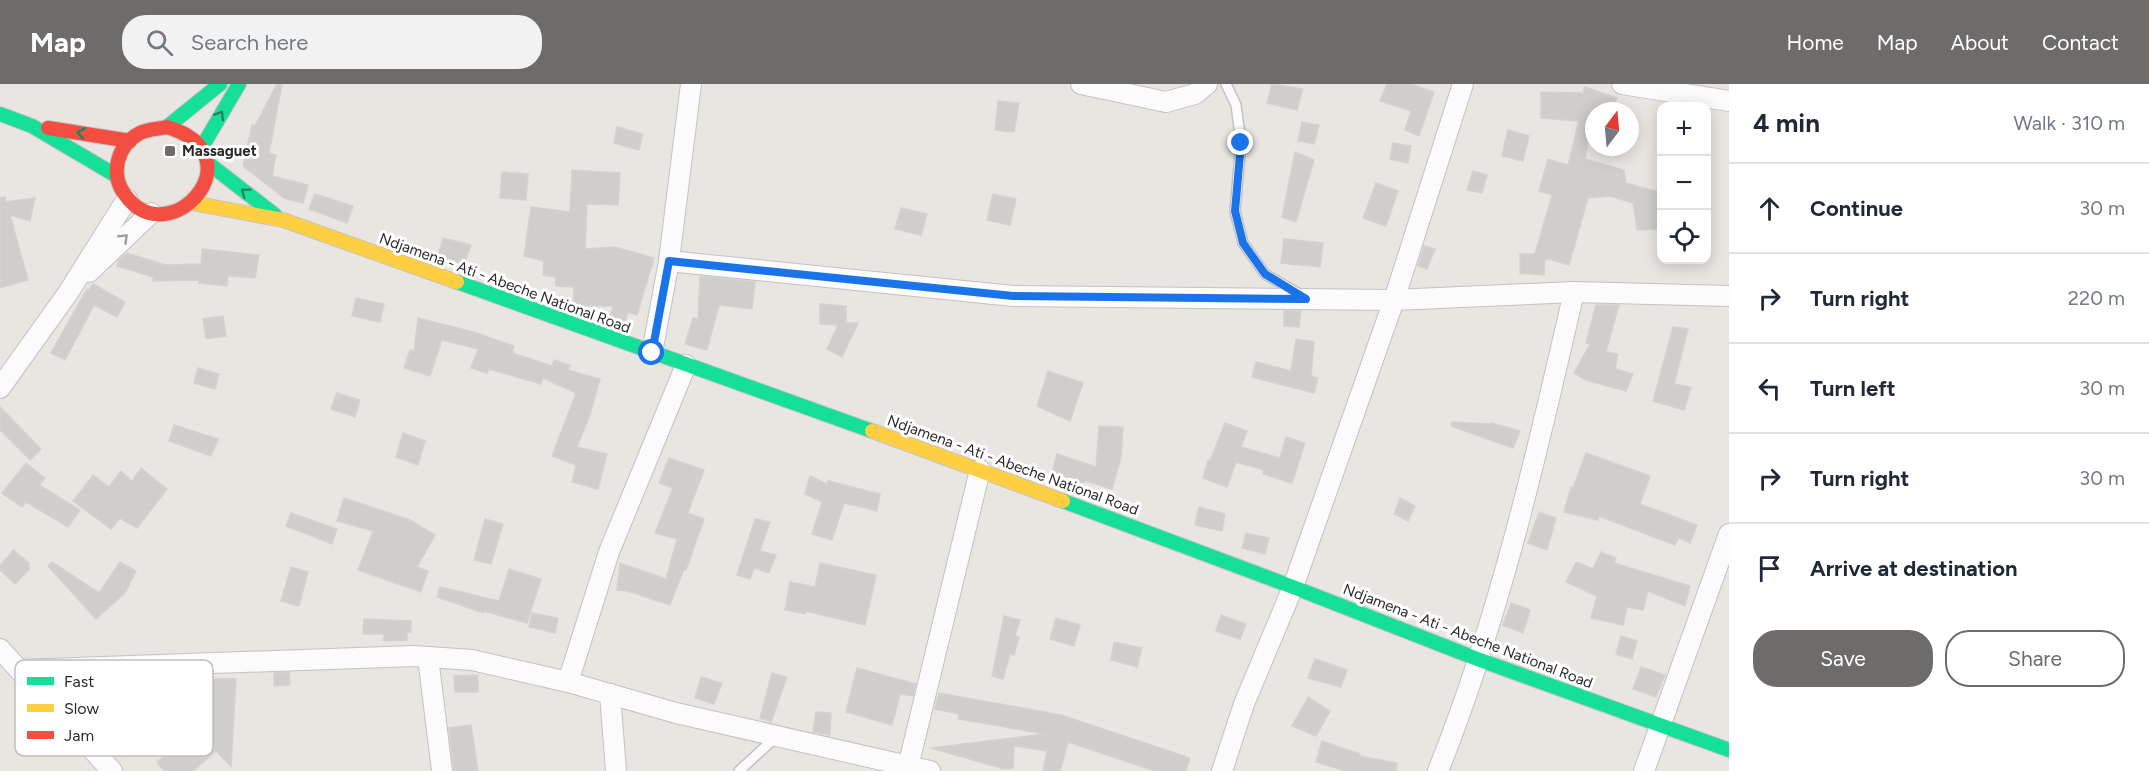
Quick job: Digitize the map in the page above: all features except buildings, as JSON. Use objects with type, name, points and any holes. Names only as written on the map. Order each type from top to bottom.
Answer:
[{"type":"highway","points":[[168,127],[220,84]]},
{"type":"highway","points":[[202,147],[239,84]]},
{"type":"highway","points":[[0,114],[32,126],[116,175]]},
{"type":"highway","points":[[32,126],[130,141]]},
{"type":"highway","points":[[168,127],[186,134],[202,147],[208,163],[207,178],[202,191],[192,203],[173,213],[151,213],[127,199],[119,188],[116,175],[122,151],[130,141],[141,132],[168,127]]},
{"type":"highway","points":[[208,163],[283,220]]},
{"type":"highway","points":[[192,203],[283,220]]},
{"type":"highway","name":"Ndjamena - Ati - Abeche National Road","points":[[283,220],[980,470],[1293,586],[1480,660],[1729,750]]},
{"type":"street","points":[[652,353],[669,261],[691,84]]},
{"type":"street","points":[[1081,84],[1166,102],[1195,94],[1207,84]]},
{"type":"street","points":[[1222,771],[1244,704],[1293,586],[1394,300],[1463,84]]},
{"type":"street","points":[[1622,84],[1729,101]]},
{"type":"street","points":[[0,388],[68,293],[127,199]]},
{"type":"street","points":[[68,293],[151,213]]},
{"type":"street","points":[[669,261],[1013,296],[1394,300],[1574,292],[1729,296]]},
{"type":"street","points":[[1438,771],[1480,660],[1537,455],[1574,292]]},
{"type":"street","points":[[568,682],[609,552],[686,365]]},
{"type":"street","points":[[907,769],[980,470]]},
{"type":"street","points":[[1644,771],[1729,534]]},
{"type":"street","points":[[0,649],[15,665]]},
{"type":"street","points":[[429,657],[442,771]]},
{"type":"street","points":[[213,664],[429,657],[472,660],[568,682],[676,713],[907,769],[930,771]]},
{"type":"street","points":[[610,694],[616,771]]},
{"type":"street","points":[[98,756],[112,771]]},
{"type":"lane","points":[[1226,84],[1236,105],[1241,143],[1235,211],[1243,243],[1265,274],[1306,299]]},
{"type":"lane","points":[[740,771],[777,736]]},
{"type":"traffic: fast","points":[[167,127],[220,84]]},
{"type":"traffic: fast","points":[[202,147],[239,84]]},
{"type":"traffic: fast","points":[[0,114],[32,126],[115,175]]},
{"type":"traffic: fast","points":[[208,163],[275,215]]},
{"type":"traffic: fast","points":[[457,282],[872,431]]},
{"type":"traffic: fast","points":[[1063,501],[1480,660],[1729,750]]},
{"type":"traffic: slow","points":[[192,203],[283,220],[457,282]]},
{"type":"traffic: slow","points":[[872,431],[1063,501]]},
{"type":"traffic: jam","points":[[167,127],[194,140],[206,158],[206,177],[198,194],[183,207],[164,214],[144,211],[126,196],[121,188],[118,179],[118,161],[132,138],[143,132],[167,127]]},
{"type":"traffic: jam","points":[[48,128],[130,141]]},
{"type":"place","name":"Massaguet","points":[[170,151]]},
{"type":"route","points":[[652,353],[669,261],[1013,296],[1306,299],[1265,274],[1243,243],[1235,211],[1241,143]]}]
